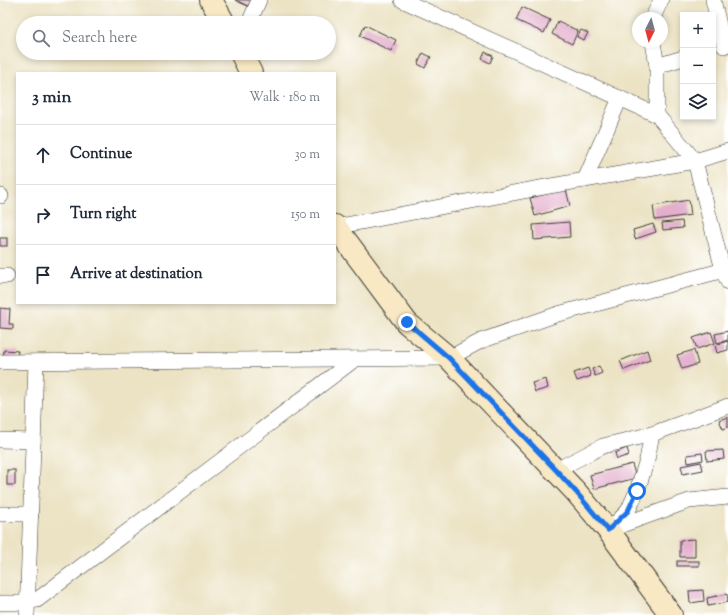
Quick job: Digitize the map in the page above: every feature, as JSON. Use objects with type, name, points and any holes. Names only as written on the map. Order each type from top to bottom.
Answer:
[{"type":"street","points":[[211,0],[220,16]]},
{"type":"street","points":[[252,16],[259,0]]},
{"type":"street","points":[[0,362],[449,358],[481,341],[558,314],[726,274],[695,161],[657,115],[402,0]]},
{"type":"street","points":[[713,0],[722,47]]},
{"type":"street","points":[[654,12],[658,1]]},
{"type":"street","points":[[654,48],[657,66],[657,115]]},
{"type":"street","points":[[657,66],[680,59]]},
{"type":"street","points":[[244,60],[250,72]]},
{"type":"street","points":[[585,180],[620,98]]},
{"type":"street","points":[[336,227],[695,161],[728,151]]},
{"type":"street","points":[[336,228],[407,322],[449,358],[576,492],[608,530],[671,615]]},
{"type":"street","points":[[28,608],[355,359]]},
{"type":"street","points":[[28,608],[36,362]]},
{"type":"street","points":[[556,470],[603,446],[652,434],[728,406]]},
{"type":"street","points":[[608,530],[628,511],[637,491],[647,460],[652,434]]},
{"type":"street","points":[[0,440],[33,441]]},
{"type":"street","points":[[608,530],[689,501],[728,497]]},
{"type":"street","points":[[0,514],[31,514]]},
{"type":"street","points":[[0,603],[23,603],[28,608]]},
{"type":"building","points":[[235,0],[251,0],[248,6]]},
{"type":"building","points":[[522,7],[550,20],[544,33],[516,20]]},
{"type":"building","points":[[558,21],[578,31],[572,44],[552,34]]},
{"type":"building","points":[[365,25],[396,40],[391,51],[360,36]]},
{"type":"building","points":[[581,30],[588,33],[584,40],[577,37]]},
{"type":"building","points":[[485,52],[493,56],[490,63],[482,59]]},
{"type":"building","points":[[423,53],[431,57],[425,68],[418,64]]},
{"type":"building","points":[[566,189],[570,206],[535,216],[530,198]]},
{"type":"building","points":[[689,200],[691,215],[655,220],[653,206]]},
{"type":"building","points":[[682,221],[683,228],[663,230],[662,223]]},
{"type":"building","points":[[569,222],[570,237],[534,240],[533,225]]},
{"type":"building","points":[[653,224],[656,232],[635,239],[633,230]]},
{"type":"building","points":[[0,238],[7,238],[7,246],[0,246]]},
{"type":"building","points":[[0,308],[10,309],[9,324],[13,324],[13,329],[0,328]]},
{"type":"building","points":[[728,331],[728,340],[717,343],[715,334]]},
{"type":"building","points":[[711,332],[715,343],[697,349],[693,338]]},
{"type":"building","points":[[728,341],[728,350],[717,353],[715,345]]},
{"type":"building","points":[[4,350],[18,351],[17,359],[3,358]]},
{"type":"building","points":[[647,350],[650,360],[624,370],[620,361]]},
{"type":"building","points":[[694,350],[698,364],[682,369],[677,355]]},
{"type":"building","points":[[599,366],[602,373],[595,376],[592,369]]},
{"type":"building","points":[[588,368],[591,376],[577,381],[574,373]]},
{"type":"building","points":[[546,379],[548,388],[535,392],[532,383]]},
{"type":"building","points":[[728,417],[728,427],[723,429],[719,420]]},
{"type":"building","points":[[627,448],[629,455],[617,459],[615,453]]},
{"type":"building","points":[[723,450],[724,459],[707,461],[706,451]]},
{"type":"building","points":[[702,453],[703,460],[688,463],[687,455]]},
{"type":"building","points":[[701,462],[703,470],[683,474],[681,466]]},
{"type":"building","points":[[632,464],[636,478],[594,489],[590,475]]},
{"type":"building","points":[[7,470],[15,470],[15,485],[7,485]]},
{"type":"building","points":[[695,539],[695,557],[680,557],[680,540]]},
{"type":"building","points":[[677,561],[699,561],[699,566],[677,566]]},
{"type":"building","points":[[703,590],[704,601],[690,603],[689,591]]},
{"type":"building","points":[[727,594],[728,602],[708,606],[707,598]]},
{"type":"route","points":[[407,322],[449,358],[556,470],[608,530],[628,511],[637,491]]}]
